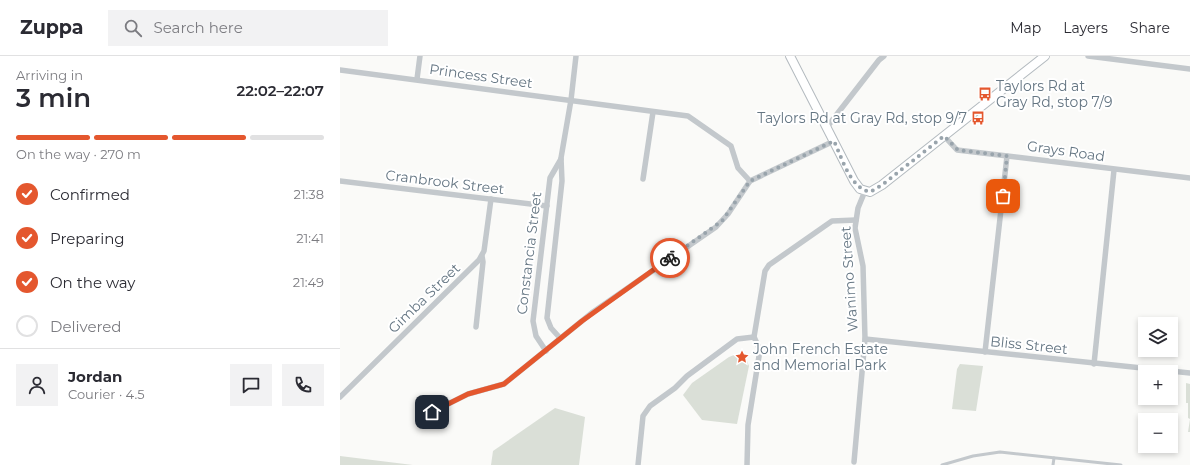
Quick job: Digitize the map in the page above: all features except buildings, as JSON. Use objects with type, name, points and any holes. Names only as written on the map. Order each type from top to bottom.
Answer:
[{"type":"street","points":[[417,79],[420,56]]},
{"type":"street","name":"Constancia Street","points":[[560,338],[551,328],[547,318],[562,181],[561,158],[571,100],[576,56]]},
{"type":"street","points":[[827,127],[879,60],[884,56]]},
{"type":"street","points":[[792,57],[854,182],[865,191],[870,192],[882,185],[1045,56]]},
{"type":"street","points":[[1088,56],[1190,69]]},
{"type":"street","name":"Princess Street","points":[[340,70],[688,116],[731,146],[738,168],[750,181]]},
{"type":"street","points":[[643,179],[653,112]]},
{"type":"street","name":"Grays Road","points":[[944,136],[958,150],[1190,178]]},
{"type":"street","points":[[432,412],[468,394],[504,384],[560,338],[716,227],[728,214],[750,181],[834,141]]},
{"type":"street","points":[[985,352],[1007,156]]},
{"type":"street","name":"Constancia Street","points":[[546,351],[534,330],[533,322],[550,178],[561,158]]},
{"type":"street","points":[[1094,364],[1114,170]]},
{"type":"street","name":"Cranbrook Street","points":[[340,182],[547,206]]},
{"type":"street","name":"Wanimo Street","points":[[854,463],[865,339],[863,266],[856,232],[856,220],[858,208],[865,191]]},
{"type":"street","points":[[476,327],[483,262],[482,256],[491,199]]},
{"type":"street","points":[[747,465],[748,425],[760,350],[754,337],[758,319],[763,277],[769,265],[832,221],[856,220]]},
{"type":"street","name":"Gimba Street","points":[[340,397],[482,256]]},
{"type":"street","points":[[638,465],[643,416],[650,406],[675,388],[687,376],[737,340],[754,337]]},
{"type":"street","name":"Bliss Street","points":[[865,339],[1190,373]]},
{"type":"lane","points":[[942,465],[973,456],[1000,452],[1122,465]]},
{"type":"lane","points":[[1053,465],[1054,458]]},
{"type":"shaded area","points":[[734,355],[745,356],[749,366],[737,424],[702,420],[683,395],[692,383]]},
{"type":"shaded area","points":[[960,364],[983,366],[976,411],[952,409],[957,369]]},
{"type":"shaded area","points":[[1186,383],[1190,384],[1190,419],[1188,418],[1188,403],[1186,403]]},
{"type":"shaded area","points":[[555,408],[585,417],[579,465],[491,465],[493,451]]},
{"type":"shaded area","points":[[1190,419],[1190,432],[1188,432]]},
{"type":"shaded area","points":[[340,456],[413,465],[340,465]]},
{"type":"way so far","points":[[670,258],[716,227],[728,214],[750,181],[834,141],[856,185],[860,189],[870,192],[882,185],[944,136],[953,147],[958,150],[1007,156],[1003,196]]},
{"type":"place","name":"Taylors Rd at Gray Rd, stop 7/9","points":[[985,94]]},
{"type":"place","name":"Taylors Rd at Gray Rd, stop 9/7","points":[[978,118]]},
{"type":"place","name":"John French Estate and Memorial Park","points":[[742,357]]},
{"type":"route","points":[[432,412],[468,394],[504,384],[593,312],[670,258]]}]
